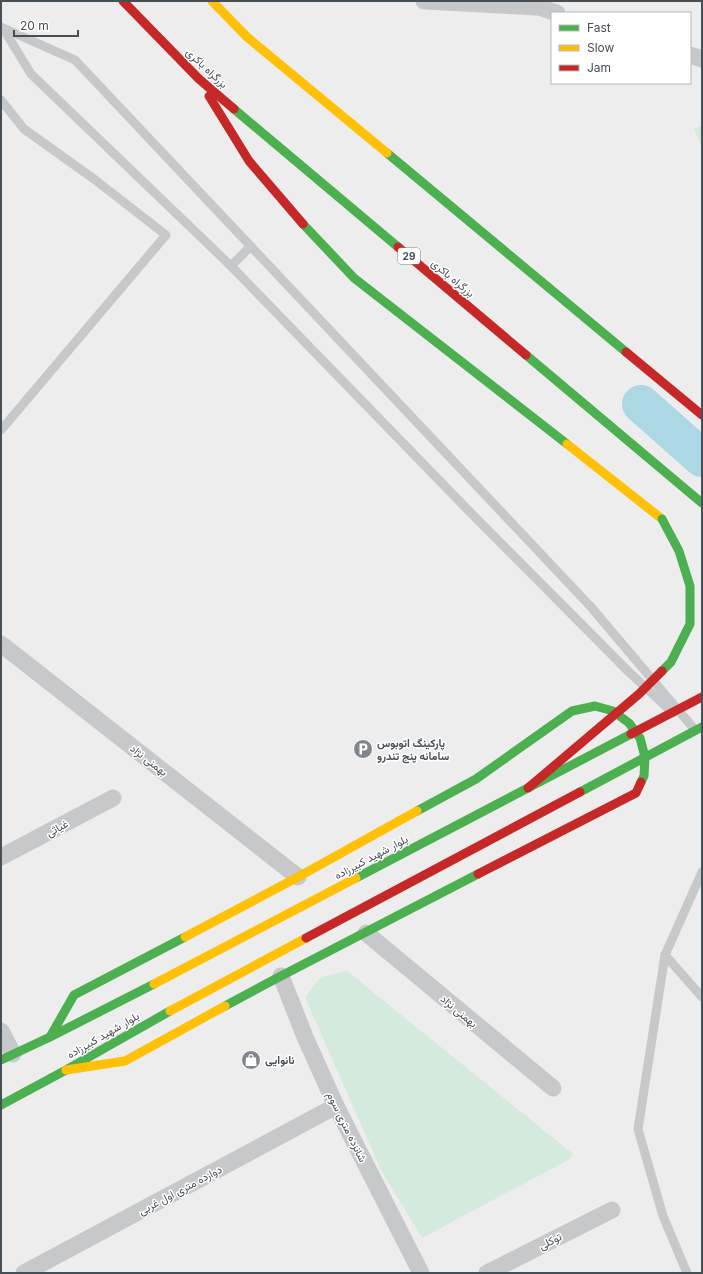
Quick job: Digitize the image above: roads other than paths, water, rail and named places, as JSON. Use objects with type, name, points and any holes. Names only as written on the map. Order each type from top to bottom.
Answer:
[{"type":"main road","name":"بزرگراه باکری","points":[[123,1],[198,79],[702,503]]},
{"type":"main road","points":[[212,1],[247,37],[702,415]]},
{"type":"main road","points":[[198,79],[249,161],[300,221],[354,278],[662,519],[679,551],[690,586],[690,624],[671,662],[639,694],[528,788]]},
{"type":"main road","name":"بلوار شهید کبیرزاده","points":[[7,1057],[50,1038],[702,697]]},
{"type":"main road","name":"بلوار شهید کبیرزاده","points":[[50,1038],[74,995],[298,877],[476,778],[572,711],[595,706],[613,711],[629,723],[640,738],[645,757],[644,776],[636,793],[281,976],[125,1061],[66,1070]]},
{"type":"main road","name":"بلوار شهید کبیرزاده","points":[[1,1105],[170,1011],[702,727]]},
{"type":"street","points":[[424,1],[537,4],[555,12]]},
{"type":"street","points":[[691,55],[702,59]]},
{"type":"street","name":"بهمنی نژاد","points":[[1,644],[298,877]]},
{"type":"street","name":"غیاثی","points":[[1,857],[113,798]]},
{"type":"street","name":"بهمنی نژاد","points":[[366,933],[553,1088]]},
{"type":"street","name":"شانزده متری سوم","points":[[281,976],[305,1036],[336,1106],[419,1272]]},
{"type":"street","points":[[1,1031],[7,1057]]},
{"type":"street","name":"دوازده متری اول غربی","points":[[24,1273],[336,1106]]},
{"type":"street","name":"توکلی","points":[[487,1273],[612,1210]]},
{"type":"lane","points":[[2,28],[75,60],[591,607],[702,738]]},
{"type":"lane","points":[[2,28],[31,74],[231,266],[492,535],[629,672],[702,738]]},
{"type":"lane","points":[[1,100],[24,129],[94,178],[166,235],[1,430]]},
{"type":"lane","points":[[231,266],[251,246]]},
{"type":"lane","points":[[687,1273],[663,1216],[638,1129],[665,955],[702,872]]},
{"type":"lane","points":[[665,955],[702,997]]},
{"type":"waterway","points":[[641,404],[702,458]]},
{"type":"place","name":"پارکینگ اتوبوس سامانه پنج تندرو","points":[[363,749]]},
{"type":"place","name":"نانوایی","points":[[251,1060]]}]
